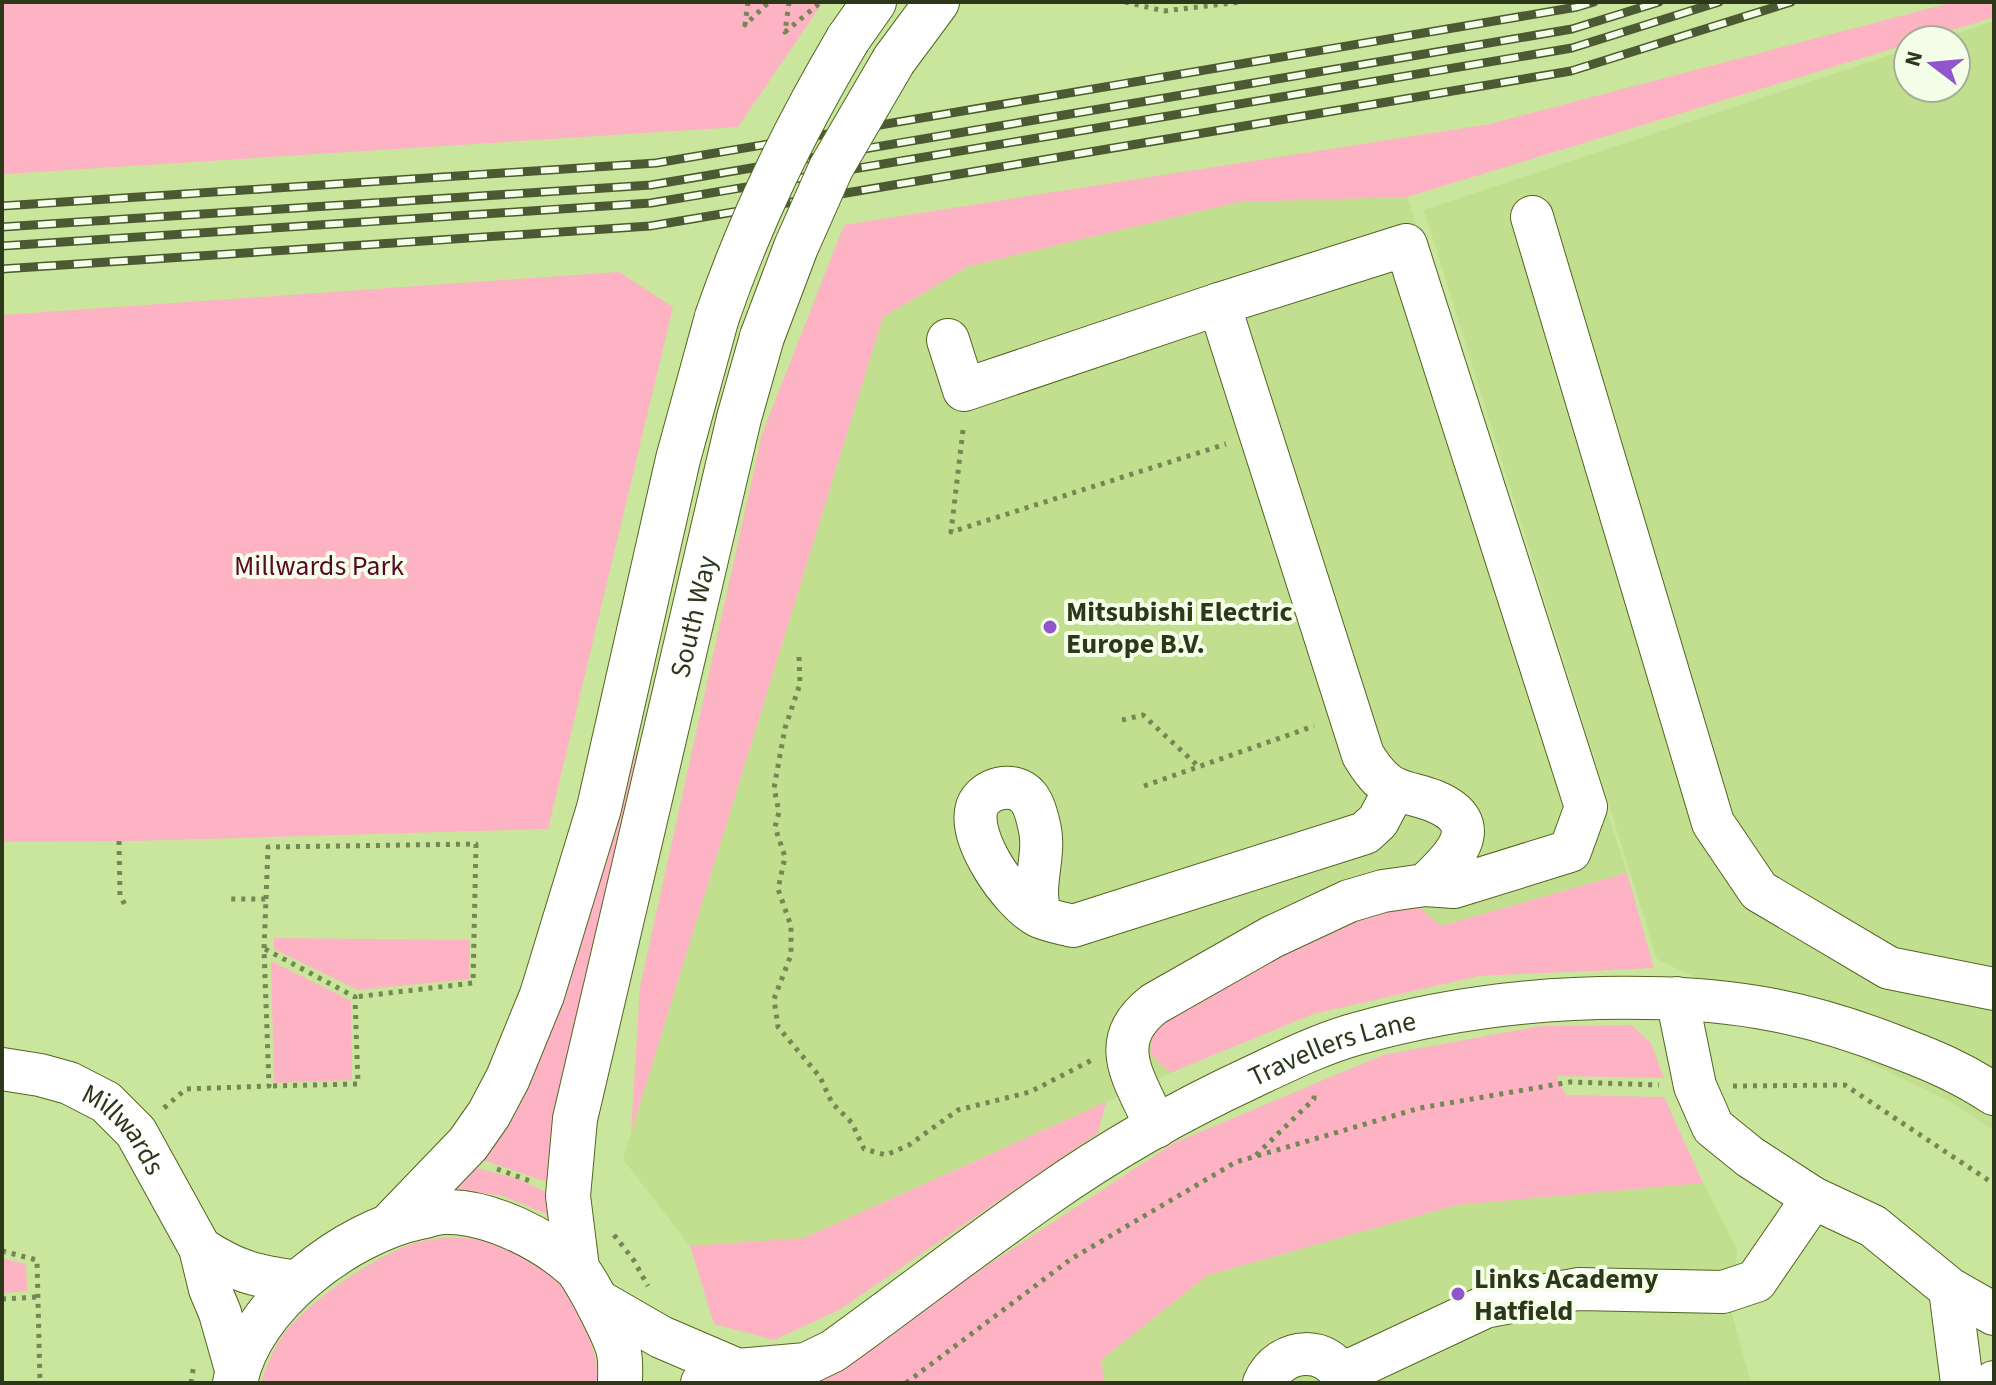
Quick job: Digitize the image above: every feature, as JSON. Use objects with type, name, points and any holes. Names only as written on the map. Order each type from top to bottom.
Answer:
[{"type":"main road","name":"South Way","points":[[393,1222],[468,1144],[489,1114],[508,1078],[542,995],[599,808],[678,459],[717,317],[739,252],[772,176],[848,39],[874,2]]},
{"type":"main road","name":"South Way","points":[[586,1283],[568,1196],[575,1119],[739,418],[762,337],[796,247],[831,168],[894,60],[937,2]]},
{"type":"main road","points":[[236,1378],[259,1326],[298,1282],[335,1254],[393,1222],[447,1211],[486,1216],[523,1232],[586,1283],[619,1350],[620,1383]]},
{"type":"street","points":[[1532,217],[1713,823],[1759,891],[1889,968],[1994,989]]},
{"type":"street","points":[[948,340],[964,390],[1406,245],[1586,807],[1570,851],[1454,887],[1425,885],[1383,891],[1349,901],[1272,937],[1139,1015],[1129,1031],[1126,1046],[1128,1062],[1156,1127]]},
{"type":"street","points":[[1219,304],[1359,744],[1377,776],[1395,789],[1433,800],[1447,808],[1457,818],[1462,830],[1462,843],[1455,856],[1425,885]]},
{"type":"street","points":[[1040,917],[1073,926],[1349,840],[1365,833],[1378,821],[1395,789]]},
{"type":"street","points":[[1677,998],[1695,1086],[1713,1127],[1750,1157],[1813,1198],[1873,1226],[1950,1289],[1994,1314]]},
{"type":"street","name":"Travellers Lane","points":[[586,1283],[720,1376],[806,1364],[833,1351],[1047,1194],[1156,1127],[1249,1078],[1354,1034],[1532,1000],[1677,998],[1765,1006],[1864,1034],[1959,1071],[1994,1094]]},
{"type":"street","name":"Millwards","points":[[2,1069],[69,1083],[106,1102],[136,1132],[200,1248],[236,1378]]},
{"type":"street","points":[[1264,1383],[1272,1368],[1282,1359],[1309,1353],[1333,1364],[1344,1379],[1485,1307],[1578,1289],[1723,1292],[1756,1281],[1813,1198]]},
{"type":"street","points":[[200,1248],[248,1274],[298,1282]]},
{"type":"street","points":[[1950,1289],[1962,1383]]},
{"type":"path","points":[[748,2],[745,25],[769,2]]},
{"type":"path","points":[[789,2],[785,32],[821,2]]},
{"type":"path","points":[[1125,2],[1164,11],[1241,2]]},
{"type":"path","points":[[963,430],[951,532],[1260,433]]},
{"type":"path","points":[[799,657],[800,684],[785,728],[774,788],[779,812],[775,827],[785,857],[778,889],[791,926],[791,955],[774,999],[778,1027],[820,1077],[832,1103],[852,1123],[864,1149],[886,1155],[909,1145],[958,1110],[1030,1092],[1126,1046]]},
{"type":"path","points":[[1144,786],[1349,714]]},
{"type":"path","points":[[1122,720],[1143,715],[1199,767]]},
{"type":"path","points":[[119,841],[120,895],[126,907]]},
{"type":"path","points":[[264,949],[355,997],[473,983],[476,844],[268,847],[264,949],[269,1086]]},
{"type":"path","points":[[228,899],[266,899]]},
{"type":"path","points":[[136,1132],[186,1089],[358,1084],[355,997]]},
{"type":"path","points":[[906,1383],[1071,1259],[1236,1162],[1420,1108],[1570,1082],[1695,1086],[1845,1085],[1994,1184]]},
{"type":"path","points":[[2,1251],[37,1260],[40,1383]]},
{"type":"path","points":[[2,1299],[38,1297]]},
{"type":"shaded area","points":[[1994,21],[1994,1131],[1953,1103],[1829,1043],[1705,1020],[1703,981],[1657,959],[1424,210],[1892,54],[1892,104],[1972,104],[1972,28]]},
{"type":"shaded area","points":[[1407,197],[1627,873],[1441,926],[1150,1053],[1170,1073],[804,1238],[690,1246],[623,1159],[883,317],[969,266],[1239,202]]},
{"type":"shaded area","name":"Links Academy Hatfield","points":[[1703,1183],[1737,1249],[1732,1314],[1751,1383],[1105,1383],[1101,1360],[1207,1275],[1457,1205]]},
{"type":"green space","points":[[2,2],[823,2],[738,127],[2,174]]},
{"type":"green space","points":[[1954,2],[1994,2],[1994,17],[1971,24],[1892,24],[1892,49],[1407,197],[1239,202],[969,266],[883,317],[631,1133],[640,987],[762,434],[844,225],[1490,124]]},
{"type":"green space","name":"Millwards Park","points":[[619,272],[673,307],[548,829],[2,842],[2,315]]},
{"type":"green space","points":[[636,752],[644,753],[550,1183],[480,1159],[554,1019],[595,899]]},
{"type":"green space","points":[[1627,873],[1654,968],[1479,976],[1313,1014],[1170,1073],[1150,1053],[1154,1030],[1320,922],[1409,899],[1441,926]]},
{"type":"green space","points":[[274,938],[470,940],[469,979],[358,990],[274,949]]},
{"type":"green space","points":[[271,961],[351,1001],[352,1080],[274,1083]]},
{"type":"green space","points":[[1631,1025],[1651,1043],[1664,1078],[1556,1076],[1566,1095],[1664,1097],[1703,1183],[1457,1205],[1208,1275],[1101,1360],[1105,1383],[798,1383],[933,1301],[1174,1143],[1383,1055],[1541,1026]]},
{"type":"green space","points":[[1106,1102],[1098,1133],[839,1310],[774,1340],[714,1324],[690,1246],[804,1238]]},
{"type":"green space","points":[[473,1167],[518,1179],[548,1193],[549,1215],[503,1196],[454,1189]]},
{"type":"green space","points":[[446,1237],[483,1240],[502,1246],[538,1264],[553,1277],[567,1292],[587,1327],[597,1383],[261,1383],[281,1338],[320,1299],[389,1254],[414,1243]]},
{"type":"green space","points":[[2,1258],[26,1264],[27,1291],[2,1293]]},
{"type":"railway","points":[[2,206],[656,163],[1594,2]]},
{"type":"railway","points":[[2,227],[651,185],[1572,29],[1659,2]]},
{"type":"railway","points":[[2,246],[651,203],[1572,48],[1719,2]]},
{"type":"railway","points":[[2,269],[650,226],[1571,71],[1791,2]]},
{"type":"place","name":"Mitsubishi Electric Europe B.V.","points":[[1050,627]]},
{"type":"place","name":"Links Academy Hatfield","points":[[1458,1294]]}]
